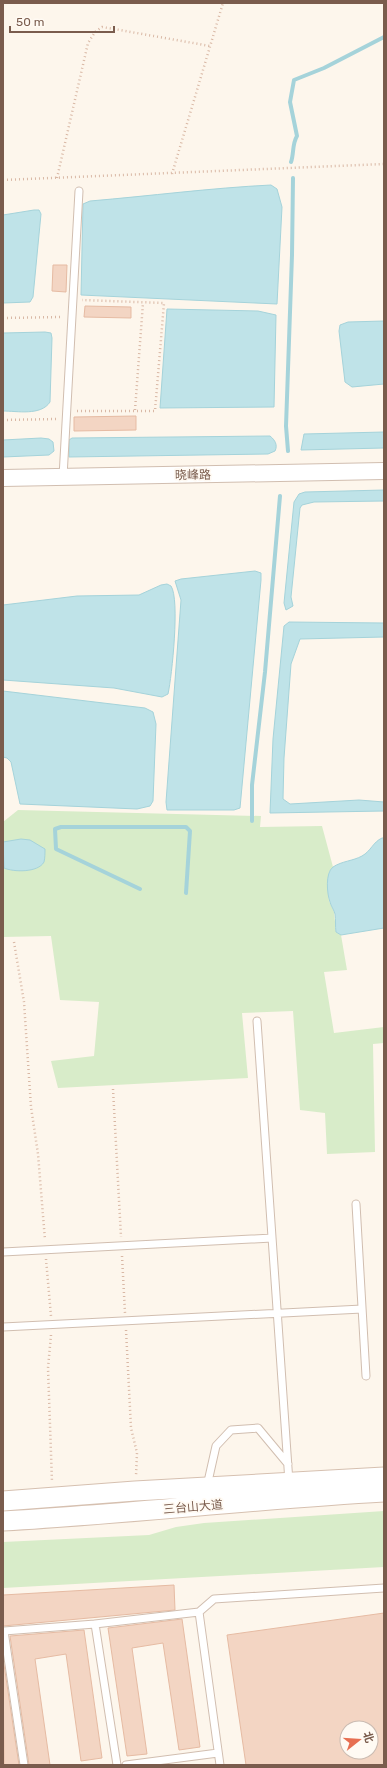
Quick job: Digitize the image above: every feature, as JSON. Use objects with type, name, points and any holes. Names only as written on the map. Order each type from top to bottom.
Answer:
[{"type":"main road","name":"三台山大道","points":[[3,1501],[207,1486],[384,1476]]},
{"type":"main road","name":"三台山大道","points":[[3,1521],[99,1516],[289,1481],[384,1492]]},
{"type":"street","name":"晓峰路","points":[[3,478],[384,471]]},
{"type":"lane","points":[[63,477],[79,190]]},
{"type":"lane","points":[[257,1021],[289,1481]]},
{"type":"lane","points":[[356,1204],[366,1376]]},
{"type":"lane","points":[[3,1252],[272,1238]]},
{"type":"lane","points":[[3,1327],[362,1309]]},
{"type":"lane","points":[[207,1486],[216,1446],[231,1430],[258,1428],[289,1481]]},
{"type":"lane","points":[[24,1765],[4,1631],[95,1624],[199,1612],[214,1599],[384,1588]]},
{"type":"lane","points":[[199,1612],[220,1765]]},
{"type":"lane","points":[[95,1624],[117,1765]]},
{"type":"lane","points":[[126,1765],[218,1753]]},
{"type":"path","points":[[172,174],[223,3]]},
{"type":"path","points":[[57,178],[88,43],[95,32],[102,27],[114,28],[210,46]]},
{"type":"path","points":[[3,180],[384,164]]},
{"type":"path","points":[[67,411],[155,410],[164,303],[73,300]]},
{"type":"path","points":[[135,410],[143,303]]},
{"type":"path","points":[[3,318],[72,317]]},
{"type":"path","points":[[3,420],[67,419]]},
{"type":"path","points":[[14,942],[24,1002],[31,1107],[38,1154],[51,1325],[48,1368],[52,1498]]},
{"type":"path","points":[[113,1089],[132,1428],[136,1453],[135,1491]]},
{"type":"green space","points":[[18,810],[261,816],[260,827],[322,826],[333,867],[329,872],[329,901],[334,912],[336,932],[341,935],[347,970],[324,972],[334,1033],[384,1027],[384,1043],[373,1044],[375,1152],[327,1154],[325,1113],[300,1110],[293,1011],[242,1013],[248,1078],[58,1088],[51,1061],[94,1056],[99,1002],[60,1000],[51,936],[3,937],[3,822]]},
{"type":"green space","points":[[384,1511],[384,1567],[3,1588],[3,1542],[149,1535],[176,1527],[204,1523]]},
{"type":"water","points":[[271,185],[277,189],[282,207],[277,304],[81,295],[83,204],[90,201]]},
{"type":"water","points":[[39,210],[41,214],[33,297],[30,302],[3,303],[3,215]]},
{"type":"water","points":[[167,309],[258,311],[276,315],[274,407],[160,408]]},
{"type":"water","points":[[384,321],[384,384],[352,387],[345,382],[339,331],[340,325],[348,322]]},
{"type":"water","points":[[3,333],[51,333],[52,338],[50,402],[41,409],[35,411],[3,411]]},
{"type":"water","points":[[384,432],[384,448],[301,450],[304,434]]},
{"type":"water","points":[[270,436],[275,441],[276,447],[275,451],[268,454],[69,457],[69,440],[72,438]]},
{"type":"water","points":[[49,439],[53,442],[54,451],[49,455],[3,457],[3,440]]},
{"type":"water","points":[[384,490],[384,501],[314,502],[302,505],[300,508],[291,597],[293,606],[286,610],[284,603],[294,502],[299,494],[305,492]]},
{"type":"water","points":[[255,571],[261,573],[261,580],[240,808],[234,810],[167,810],[166,802],[181,600],[175,581],[181,579]]},
{"type":"water","points":[[167,584],[171,586],[174,594],[175,606],[173,655],[168,694],[162,697],[114,688],[3,680],[3,605],[77,596],[139,595],[161,585]]},
{"type":"water","points":[[289,622],[384,623],[384,637],[300,639],[291,664],[284,758],[283,799],[290,804],[359,800],[384,802],[384,811],[270,813],[273,739],[284,626]]},
{"type":"water","points":[[3,691],[145,708],[153,712],[156,724],[153,801],[150,806],[137,809],[20,804],[11,762],[7,758],[3,757]]},
{"type":"water","points":[[384,838],[384,928],[341,935],[336,932],[335,914],[330,904],[327,884],[330,870],[336,865],[359,858],[368,852],[376,842]]},
{"type":"water","points":[[21,839],[30,840],[45,849],[44,862],[41,866],[25,871],[4,868],[3,842]]},
{"type":"building","points":[[53,265],[67,265],[66,292],[52,291]]},
{"type":"building","points":[[85,306],[131,307],[131,318],[84,317]]},
{"type":"building","points":[[136,416],[136,430],[74,431],[74,417]]},
{"type":"building","points":[[174,1585],[175,1610],[3,1626],[3,1595]]},
{"type":"building","points":[[384,1613],[384,1765],[246,1765],[227,1635]]},
{"type":"building","points":[[182,1619],[200,1747],[179,1750],[163,1643],[132,1648],[147,1754],[127,1756],[108,1628]]},
{"type":"building","points":[[84,1630],[102,1758],[81,1761],[66,1654],[35,1659],[50,1765],[29,1765],[10,1636]]},
{"type":"building","points":[[3,1658],[19,1765],[4,1765]]},
{"type":"waterway","points":[[291,162],[294,142],[297,136],[290,102],[294,80],[324,68],[384,37]]},
{"type":"waterway","points":[[288,451],[286,426],[293,178]]},
{"type":"waterway","points":[[252,821],[252,785],[265,672],[280,496]]},
{"type":"waterway","points":[[140,889],[56,849],[55,829],[61,827],[186,827],[190,831],[186,893]]}]
